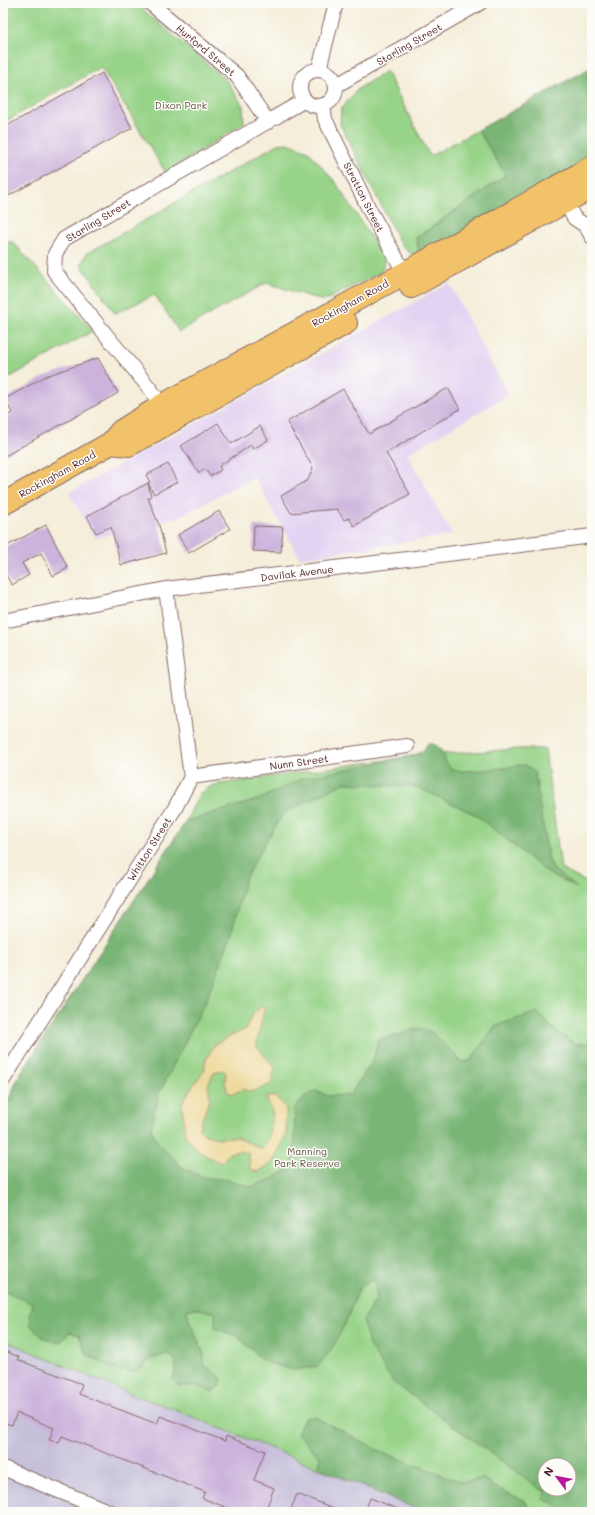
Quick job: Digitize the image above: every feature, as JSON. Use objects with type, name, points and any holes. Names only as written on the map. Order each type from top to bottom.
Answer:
[{"type":"main road","name":"Rockingham Road","points":[[408,280],[592,168]]},
{"type":"main road","name":"Rockingham Road","points":[[3,504],[111,443],[129,445],[166,413],[408,280],[566,202],[592,187]]},
{"type":"street","name":"Hurford Street","points":[[150,3],[237,76],[268,122]]},
{"type":"street","points":[[320,69],[336,3]]},
{"type":"street","name":"Starling Street","points":[[336,85],[480,3]]},
{"type":"street","points":[[320,69],[331,74],[334,79],[336,85],[335,95],[328,103],[322,105],[310,104],[305,100],[300,89],[303,77],[308,73],[320,69]]},
{"type":"street","name":"Starling Street","points":[[166,413],[151,390],[54,271],[55,254],[64,239],[305,100]]},
{"type":"street","name":"Stratton Street","points":[[322,105],[325,119],[370,210],[408,280]]},
{"type":"street","points":[[566,202],[574,218],[586,226],[592,237]]},
{"type":"street","name":"Davilak Avenue","points":[[3,621],[166,590],[592,536]]},
{"type":"street","points":[[166,590],[192,777]]},
{"type":"street","name":"Nunn Street","points":[[192,777],[407,746]]},
{"type":"street","name":"Whitton Street","points":[[3,1080],[175,808],[192,777]]},
{"type":"street","points":[[3,1468],[110,1512]]},
{"type":"shaded area","points":[[449,283],[508,395],[407,454],[452,535],[300,558],[254,477],[178,517],[95,538],[69,493]]},
{"type":"shaded area","points":[[3,1340],[138,1397],[165,1406],[290,1456],[424,1512],[3,1512]]},
{"type":"green space","name":"Dixon Park","points":[[3,3],[135,3],[227,81],[243,106],[244,123],[166,173],[101,67],[3,123]]},
{"type":"green space","points":[[592,67],[592,160],[420,257],[416,238],[506,175],[478,130]]},
{"type":"green space","points":[[386,71],[430,156],[478,130],[506,175],[416,238],[420,257],[410,253],[401,245],[340,124],[341,109],[358,89]]},
{"type":"green space","points":[[288,143],[308,151],[336,183],[385,259],[381,272],[324,301],[266,283],[179,332],[155,295],[115,313],[81,265],[86,254],[278,144]]},
{"type":"green space","points":[[3,242],[13,242],[93,331],[3,381]]},
{"type":"green space","points":[[428,743],[440,748],[446,762],[455,770],[479,770],[521,765],[525,765],[530,768],[535,774],[548,857],[552,868],[577,888],[548,873],[476,815],[417,787],[344,783],[283,814],[245,879],[230,939],[207,998],[159,1094],[151,1129],[158,1143],[182,1167],[202,1177],[229,1180],[251,1187],[273,1179],[292,1167],[295,1138],[294,1109],[306,1096],[316,1091],[328,1096],[350,1095],[373,1060],[379,1039],[414,1029],[425,1029],[438,1038],[462,1062],[470,1061],[495,1026],[537,1012],[552,1028],[575,1044],[592,1043],[592,1512],[570,1512],[543,1499],[544,1497],[577,1497],[577,1457],[537,1457],[537,1486],[393,1382],[369,1345],[363,1321],[377,1297],[374,1279],[359,1289],[345,1324],[333,1347],[318,1366],[295,1370],[271,1364],[260,1358],[237,1336],[215,1328],[215,1313],[195,1308],[187,1310],[189,1320],[204,1354],[203,1364],[221,1378],[221,1385],[213,1392],[197,1386],[179,1386],[173,1379],[176,1365],[175,1359],[167,1354],[151,1359],[137,1372],[118,1371],[86,1354],[79,1335],[69,1332],[59,1343],[42,1337],[31,1326],[30,1313],[33,1304],[3,1290],[3,1112],[19,1076],[186,821],[260,799],[303,778],[412,756],[423,751]]},
{"type":"green space","name":"Manning Park Reserve","points":[[520,749],[545,749],[561,869],[592,885],[592,1512],[424,1512],[290,1456],[165,1406],[138,1397],[3,1340],[3,1112],[19,1076],[186,821],[199,794],[213,785],[412,756]]},
{"type":"green space","points":[[315,1417],[384,1453],[462,1482],[483,1478],[495,1487],[525,1501],[532,1512],[424,1512],[319,1468],[320,1457],[297,1433],[305,1418]]},
{"type":"sand","points":[[265,1007],[256,1045],[275,1068],[271,1084],[254,1091],[243,1089],[233,1094],[228,1093],[225,1083],[226,1073],[223,1070],[214,1072],[208,1085],[210,1098],[199,1128],[205,1135],[219,1138],[236,1137],[262,1149],[268,1140],[273,1114],[266,1097],[277,1097],[286,1108],[286,1134],[273,1162],[258,1172],[250,1169],[249,1154],[239,1151],[229,1153],[222,1163],[198,1151],[185,1135],[182,1103],[204,1071],[206,1059],[216,1043],[246,1029],[255,1012],[258,1009]]},
{"type":"building","points":[[102,73],[132,128],[3,199],[3,128]]},
{"type":"building","points":[[98,358],[118,393],[3,457],[3,418],[12,413],[5,399],[46,376]]},
{"type":"building","points":[[448,388],[460,409],[386,453],[410,494],[354,526],[349,518],[344,520],[337,509],[291,513],[281,496],[308,480],[313,468],[287,422],[343,389],[369,434]]},
{"type":"building","points":[[218,423],[231,444],[260,426],[268,440],[253,449],[251,445],[219,466],[221,470],[210,476],[205,469],[199,473],[181,446]]},
{"type":"building","points":[[168,464],[177,482],[154,494],[148,483],[150,482],[146,475]]},
{"type":"building","points":[[148,483],[151,496],[148,498],[159,525],[166,553],[121,565],[111,527],[96,533],[87,516]]},
{"type":"building","points":[[219,511],[230,529],[189,553],[178,535]]},
{"type":"building","points":[[46,525],[68,568],[53,576],[41,553],[22,563],[29,575],[12,585],[3,571],[3,548]]},
{"type":"building","points":[[254,526],[283,527],[281,552],[253,551]]},
{"type":"building","points":[[3,1350],[19,1357],[18,1360],[82,1384],[79,1394],[157,1424],[160,1416],[225,1441],[226,1436],[265,1451],[254,1480],[274,1488],[265,1512],[238,1512],[202,1498],[205,1492],[62,1436],[59,1443],[49,1440],[54,1428],[17,1413],[12,1425],[3,1422]]},
{"type":"building","points":[[297,1494],[341,1511],[341,1512],[290,1512]]},
{"type":"building","points":[[370,1498],[403,1511],[403,1512],[365,1512]]}]
